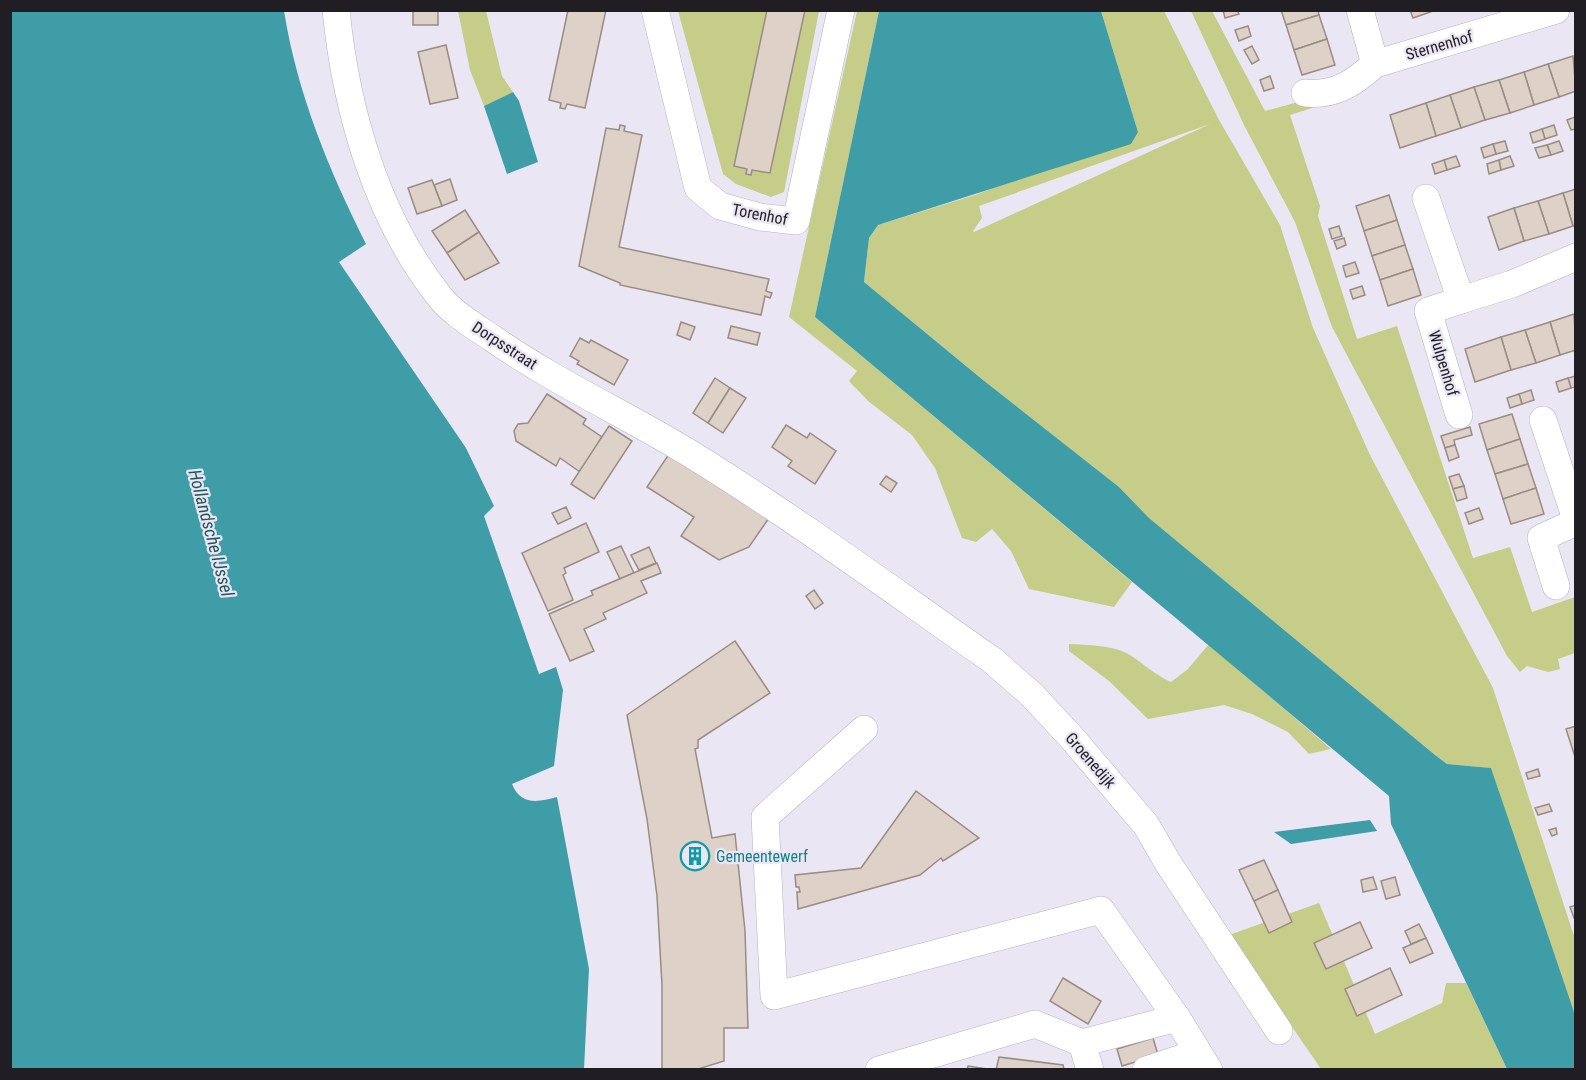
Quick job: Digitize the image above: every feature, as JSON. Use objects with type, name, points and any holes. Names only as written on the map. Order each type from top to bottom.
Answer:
[{"type":"street","name":"Dorpsstraat","points":[[336,10],[341,59],[359,135],[393,224],[440,297],[472,325],[515,354],[696,457],[837,552]]},
{"type":"street","name":"Torenhof","points":[[655,10],[698,188],[720,206],[760,217],[796,221],[841,10]]},
{"type":"street","points":[[1305,93],[1321,95],[1352,84],[1375,64],[1360,10]]},
{"type":"street","name":"Sternenhof","points":[[1375,64],[1556,10]]},
{"type":"street","points":[[1426,198],[1461,300]]},
{"type":"street","name":"Wulpenhof","points":[[1459,415],[1428,311],[1512,284],[1575,257]]},
{"type":"street","points":[[1543,420],[1575,521],[1541,538],[1556,586]]},
{"type":"street","name":"Groenedijk","points":[[837,552],[992,660],[1032,695],[1072,738],[1146,825],[1280,1032]]},
{"type":"street","points":[[864,729],[765,817],[774,996],[1101,910],[1177,1018],[1203,1061],[1146,1070]]},
{"type":"street","points":[[879,1070],[1035,1023],[1083,1043],[1177,1018]]},
{"type":"street","points":[[1083,1043],[1090,1070]]},
{"type":"green space","points":[[458,11],[486,11],[502,76],[513,92],[484,106],[470,70]]},
{"type":"green space","points":[[678,11],[819,11],[784,192],[771,197],[736,184],[723,174]]},
{"type":"green space","points":[[857,11],[879,11],[815,317],[1132,582],[1114,607],[1029,589],[1011,551],[992,529],[976,542],[962,538],[935,468],[912,435],[868,401],[849,381],[857,371],[789,317]]},
{"type":"green space","points":[[1101,11],[1164,11],[1219,120],[1280,225],[1313,328],[1370,455],[1493,688],[1575,939],[1575,1022],[1491,768],[1447,764],[1435,755],[1149,518],[1119,487],[983,380],[864,282],[869,238],[878,225],[975,195],[1138,132]],"holes":[[[1210,124],[974,232],[982,218],[979,206]]]},
{"type":"green space","points":[[1191,11],[1212,11],[1265,111],[1309,99],[1312,108],[1290,115],[1320,206],[1318,216],[1357,339],[1397,326],[1473,558],[1510,547],[1532,612],[1575,597],[1575,653],[1558,659],[1560,669],[1548,672],[1527,666],[1520,672],[1507,656],[1332,327],[1295,222],[1244,125]]},
{"type":"green space","points":[[1069,644],[1116,649],[1130,655],[1171,682],[1188,669],[1209,644],[1331,749],[1309,754],[1288,732],[1252,714],[1224,705],[1148,719],[1109,681],[1069,651]]},
{"type":"green space","points":[[1319,903],[1375,1034],[1442,1003],[1446,983],[1466,983],[1507,1069],[1321,1069],[1229,935]]},
{"type":"water","name":"Hollandsche IJssel","points":[[10,11],[284,11],[297,72],[316,130],[339,188],[366,244],[339,262],[466,448],[494,506],[484,516],[539,674],[556,667],[563,690],[554,766],[512,784],[520,796],[531,801],[557,797],[589,969],[584,1069],[11,1069]]},
{"type":"water","points":[[879,11],[1101,11],[1138,132],[1131,144],[878,225],[869,238],[864,282],[983,380],[1119,487],[1149,518],[1435,755],[1447,764],[1491,768],[1573,1009],[1576,1022],[1575,1069],[1507,1069],[1391,824],[1389,796],[815,317]]},
{"type":"water","points":[[513,92],[519,101],[538,162],[507,174],[484,106]]},
{"type":"water","points":[[1370,820],[1377,831],[1291,844],[1274,832]]},
{"type":"building","points":[[568,10],[606,10],[585,108],[567,104],[565,109],[560,108],[561,103],[549,100]]},
{"type":"building","points":[[767,10],[805,10],[770,173],[752,170],[751,175],[746,174],[747,169],[734,166]]},
{"type":"building","points":[[1223,10],[1237,10],[1239,14],[1225,18]]},
{"type":"building","points":[[1281,10],[1318,10],[1319,15],[1286,25]]},
{"type":"building","points":[[1410,10],[1436,10],[1413,18]]},
{"type":"building","points":[[413,11],[438,11],[438,25],[413,25]]},
{"type":"building","points":[[1319,15],[1327,39],[1294,50],[1286,25]]},
{"type":"building","points":[[1248,26],[1251,36],[1239,41],[1235,30]]},
{"type":"building","points":[[1327,39],[1335,65],[1302,75],[1294,50]]},
{"type":"building","points":[[446,45],[458,98],[430,104],[418,52]]},
{"type":"building","points":[[1252,46],[1259,60],[1252,64],[1244,50]]},
{"type":"building","points":[[1573,56],[1576,91],[1559,97],[1548,64]]},
{"type":"building","points":[[1548,64],[1559,97],[1534,105],[1524,72]]},
{"type":"building","points":[[1524,72],[1534,105],[1510,113],[1499,80]]},
{"type":"building","points":[[1270,76],[1274,88],[1264,91],[1260,80]]},
{"type":"building","points":[[1499,80],[1510,113],[1485,120],[1474,87]]},
{"type":"building","points":[[1474,87],[1485,120],[1461,128],[1450,95]]},
{"type":"building","points":[[1450,95],[1461,128],[1436,136],[1426,103]]},
{"type":"building","points":[[1426,103],[1436,136],[1400,148],[1390,115]]},
{"type":"building","points":[[1575,117],[1576,129],[1571,130],[1567,120]]},
{"type":"building","points":[[620,125],[625,126],[624,131],[642,135],[619,247],[769,279],[766,291],[772,293],[770,298],[765,296],[761,315],[620,285],[620,283],[579,266],[606,128],[619,130]]},
{"type":"building","points":[[1554,125],[1557,135],[1545,139],[1542,129]]},
{"type":"building","points":[[1542,129],[1545,139],[1533,143],[1530,133]]},
{"type":"building","points":[[1505,141],[1508,151],[1496,154],[1493,144]]},
{"type":"building","points":[[1559,141],[1563,151],[1551,155],[1547,145]]},
{"type":"building","points":[[1493,144],[1496,154],[1484,158],[1481,148]]},
{"type":"building","points":[[1547,145],[1551,155],[1539,158],[1535,148]]},
{"type":"building","points":[[1456,156],[1460,166],[1447,170],[1444,160]]},
{"type":"building","points":[[1510,156],[1514,166],[1501,170],[1499,160]]},
{"type":"building","points":[[1444,160],[1447,170],[1435,174],[1432,164]]},
{"type":"building","points":[[1499,160],[1501,170],[1489,174],[1487,164]]},
{"type":"building","points":[[450,179],[457,200],[442,206],[434,185]]},
{"type":"building","points":[[432,180],[442,206],[417,214],[408,188]]},
{"type":"building","points":[[1576,189],[1576,225],[1573,226],[1563,193]]},
{"type":"building","points":[[1563,193],[1573,226],[1549,234],[1538,201]]},
{"type":"building","points":[[1389,195],[1397,220],[1364,231],[1356,206]]},
{"type":"building","points":[[1538,201],[1549,234],[1524,241],[1514,208]]},
{"type":"building","points":[[1514,208],[1524,241],[1499,250],[1488,217]]},
{"type":"building","points":[[465,210],[479,232],[447,253],[432,231]]},
{"type":"building","points":[[1397,220],[1405,245],[1372,256],[1364,231]]},
{"type":"building","points":[[1339,226],[1342,236],[1332,239],[1329,229]]},
{"type":"building","points":[[479,232],[499,263],[465,280],[447,253]]},
{"type":"building","points":[[1344,238],[1346,245],[1337,249],[1334,241]]},
{"type":"building","points":[[1405,245],[1413,269],[1380,280],[1372,256]]},
{"type":"building","points":[[1355,262],[1359,273],[1346,277],[1343,266]]},
{"type":"building","points":[[1413,269],[1421,295],[1388,306],[1380,280]]},
{"type":"building","points":[[1362,286],[1365,295],[1353,299],[1350,290]]},
{"type":"building","points":[[1574,314],[1576,350],[1560,355],[1550,322]]},
{"type":"building","points":[[681,322],[695,327],[690,340],[677,335]]},
{"type":"building","points":[[1550,322],[1560,355],[1536,363],[1525,330]]},
{"type":"building","points":[[731,326],[760,333],[757,345],[728,338]]},
{"type":"building","points":[[1525,330],[1536,363],[1511,370],[1501,337]]},
{"type":"building","points":[[1501,337],[1511,370],[1475,382],[1465,349]]},
{"type":"building","points":[[580,338],[589,343],[591,340],[628,360],[614,385],[577,364],[579,361],[570,356]]},
{"type":"building","points":[[1576,376],[1576,387],[1571,388],[1568,378]]},
{"type":"building","points":[[715,378],[730,388],[708,423],[693,413]]},
{"type":"building","points":[[1568,378],[1571,388],[1559,392],[1556,382]]},
{"type":"building","points":[[730,388],[746,398],[723,433],[708,423]]},
{"type":"building","points":[[1531,390],[1534,400],[1522,404],[1519,394]]},
{"type":"building","points":[[547,394],[586,419],[583,424],[602,437],[580,472],[560,458],[556,466],[516,441],[514,431],[518,424],[528,423]]},
{"type":"building","points":[[1519,394],[1522,404],[1510,408],[1507,398]]},
{"type":"building","points":[[1512,414],[1520,439],[1487,450],[1479,424]]},
{"type":"building","points":[[786,425],[807,438],[810,433],[836,451],[815,484],[788,466],[792,461],[772,447]]},
{"type":"building","points":[[609,426],[632,441],[594,499],[571,484]]},
{"type":"building","points":[[1470,427],[1472,435],[1454,440],[1455,445],[1445,448],[1441,436]]},
{"type":"building","points":[[1520,439],[1528,464],[1495,474],[1487,450]]},
{"type":"building","points":[[1455,445],[1459,457],[1449,461],[1445,448]]},
{"type":"building","points":[[671,451],[771,515],[749,547],[719,560],[681,536],[694,517],[647,487]]},
{"type":"building","points":[[1528,464],[1536,488],[1503,499],[1495,474]]},
{"type":"building","points":[[1459,474],[1464,486],[1453,489],[1449,477]]},
{"type":"building","points":[[886,476],[897,483],[891,492],[880,484]]},
{"type":"building","points":[[1464,486],[1467,498],[1457,501],[1453,489]]},
{"type":"building","points":[[1536,488],[1544,514],[1511,524],[1503,499]]},
{"type":"building","points":[[566,507],[571,518],[558,524],[552,513]]},
{"type":"building","points":[[1479,508],[1483,519],[1469,524],[1465,513]]},
{"type":"building","points":[[586,523],[599,552],[564,568],[566,573],[563,575],[573,600],[548,611],[522,553]]},
{"type":"building","points":[[621,546],[634,573],[620,579],[607,552]]},
{"type":"building","points":[[649,547],[656,563],[639,570],[631,555]]},
{"type":"building","points":[[657,563],[661,573],[641,581],[647,593],[603,613],[606,619],[584,629],[594,651],[570,661],[549,614],[593,595],[591,591]]},
{"type":"building","points":[[814,590],[823,603],[815,609],[806,596]]},
{"type":"building","name":"Gemeentewerf","points":[[735,641],[770,693],[698,740],[698,748],[695,749],[712,838],[735,834],[745,931],[748,1028],[724,1028],[724,1061],[695,1070],[662,1070],[662,985],[657,896],[647,819],[627,715]]},
{"type":"building","points":[[1576,726],[1576,760],[1566,729]]},
{"type":"building","points":[[1538,769],[1540,776],[1528,779],[1526,773]]},
{"type":"building","points":[[916,791],[979,838],[943,861],[941,858],[920,875],[798,909],[797,892],[800,892],[799,887],[796,887],[795,875],[861,868]]},
{"type":"building","points":[[1549,804],[1552,811],[1538,815],[1535,808]]},
{"type":"building","points":[[1556,828],[1557,834],[1552,836],[1549,830]]},
{"type":"building","points":[[1264,860],[1278,890],[1254,901],[1239,870]]},
{"type":"building","points":[[1373,877],[1377,889],[1363,892],[1361,880]]},
{"type":"building","points":[[1395,877],[1400,895],[1386,899],[1381,881]]},
{"type":"building","points":[[1278,890],[1292,922],[1269,933],[1254,901]]},
{"type":"building","points":[[1576,905],[1576,917],[1574,918],[1570,907]]},
{"type":"building","points":[[1360,922],[1372,948],[1326,969],[1314,943]]},
{"type":"building","points":[[1419,924],[1426,938],[1411,944],[1405,931]]},
{"type":"building","points":[[1426,938],[1433,953],[1410,963],[1403,948]]},
{"type":"building","points":[[1390,968],[1402,995],[1357,1016],[1345,989]]},
{"type":"building","points":[[1063,978],[1101,1001],[1088,1024],[1050,1001]]},
{"type":"building","points":[[1153,1038],[1158,1055],[1122,1066],[1117,1049]]},
{"type":"building","points":[[999,1057],[1063,1065],[1064,1070],[996,1070]]},
{"type":"building","points":[[968,1066],[994,1070],[967,1070]]},
{"type":"place","name":"Gemeentewerf","points":[[695,856]]}]
